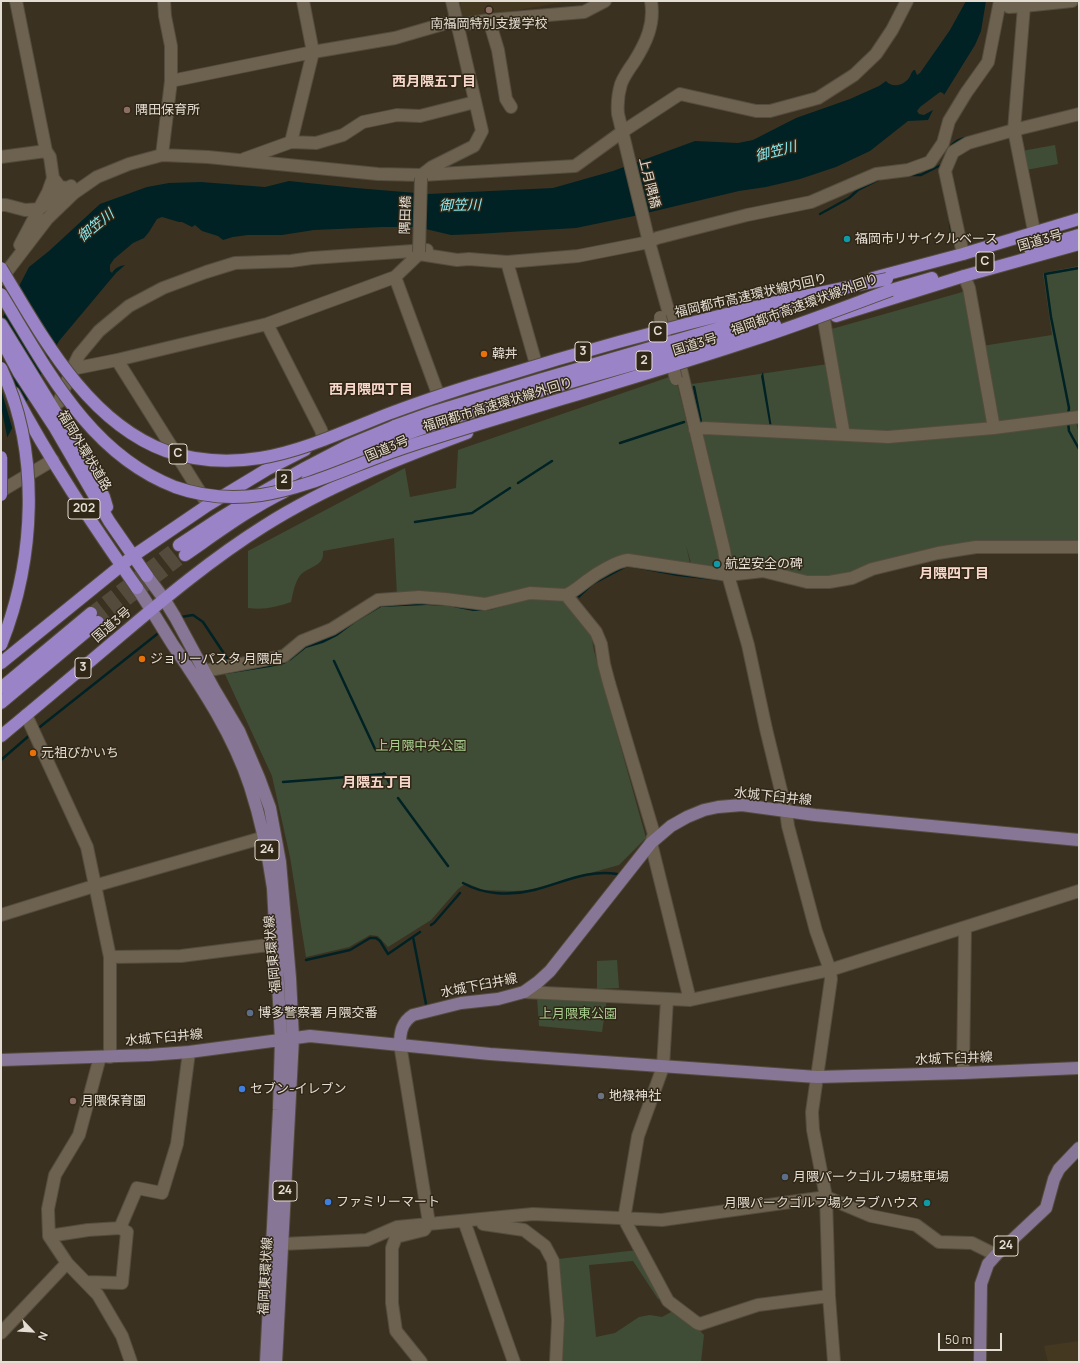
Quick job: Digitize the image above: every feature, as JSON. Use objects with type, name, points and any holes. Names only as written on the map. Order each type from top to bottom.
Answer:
[{"type":"highway","name":"国道3号","points":[[1,663],[133,556],[208,505],[266,470],[324,440],[438,394],[536,364],[964,254],[1079,219]]},
{"type":"highway","name":"福岡都市高速環状線内回り","points":[[3,263],[33,321],[70,376],[107,415],[136,436],[168,451],[194,458],[225,461],[262,458],[295,449],[431,399],[612,344],[753,308],[889,284],[1079,223]]},
{"type":"highway","name":"福岡都市高速環状線外回り","points":[[1,294],[44,364],[74,407],[90,428],[111,449],[139,469],[175,487],[209,496],[230,497],[263,495],[311,483],[404,448],[755,340],[889,284],[1079,235]]},
{"type":"highway","name":"国道3号","points":[[1,736],[164,599],[263,526],[340,485],[395,460],[500,420],[964,276],[1079,244]]},
{"type":"highway","name":"2","points":[[182,550],[218,518],[265,490],[348,446],[397,431],[434,412],[569,371],[889,284]]},
{"type":"highway","points":[[1,324],[93,473],[104,497],[110,521]]},
{"type":"highway","name":"福岡外環状道路","points":[[1,339],[19,373],[55,428],[110,521],[147,576]]},
{"type":"highway","points":[[1,368],[14,403],[22,431],[26,453],[29,512],[25,554],[21,576],[14,606],[1,645]]},
{"type":"highway","name":"202","points":[[1,368],[33,428],[120,565],[137,588]]},
{"type":"highway","points":[[1,384],[33,428]]},
{"type":"highway","points":[[1,457],[1,494]]},
{"type":"highway","points":[[1,688],[95,618],[1,703]]},
{"type":"highway","points":[[1,726],[21,710],[55,691]]},
{"type":"main road","name":"福岡東環状線","points":[[147,576],[164,599],[238,731],[259,778],[270,808],[280,862],[294,1038],[276,1362]]},
{"type":"main road","name":"福岡東環状線","points":[[137,588],[152,609],[229,736],[250,785],[265,837],[272,888],[281,1040],[279,1110],[266,1362]]},
{"type":"main road","name":"水城下臼井線","points":[[400,1044],[400,1032],[407,1019],[413,1015],[461,1003],[498,999],[524,992],[538,982],[550,971],[650,843],[671,826],[687,816],[704,810],[742,805],[815,815],[1079,840]]},
{"type":"main road","name":"水城下臼井線","points":[[1,1060],[105,1057],[189,1052],[310,1036],[490,1054],[817,1077],[1079,1068]]},
{"type":"main road","name":"24","points":[[980,1362],[981,1284],[988,1264],[1046,1208],[1054,1179],[1059,1169],[1079,1148]]},
{"type":"street","points":[[16,1],[46,151],[50,157],[53,178],[48,192],[17,251]]},
{"type":"street","points":[[162,155],[171,81],[171,46],[165,16],[164,1]]},
{"type":"street","points":[[291,142],[313,52],[303,1]]},
{"type":"street","points":[[422,176],[432,167],[474,146],[482,131],[452,1]]},
{"type":"street","points":[[171,81],[313,52],[395,38],[458,22],[584,12],[605,1]]},
{"type":"street","name":"上月隅橋","points":[[652,1],[652,22],[648,35],[622,83],[617,100],[623,135],[648,238],[673,328],[680,365],[724,550],[728,575],[748,645],[786,811],[788,826],[812,916],[830,970]]},
{"type":"street","points":[[1,205],[25,210],[39,209],[90,172],[162,155],[208,157],[378,174],[422,176],[575,166],[623,135],[680,94],[756,111],[770,111],[818,98],[854,75],[876,54],[892,30],[907,1]]},
{"type":"street","points":[[59,402],[79,355],[99,331],[129,306],[163,288],[206,272],[235,264],[427,250],[469,259],[507,262],[578,256],[747,215],[811,202],[876,174],[908,170],[930,162],[943,143],[949,121],[966,93],[988,62],[1000,1]]},
{"type":"street","points":[[1005,1],[1009,7],[1072,1]]},
{"type":"street","points":[[1024,6],[1014,130],[1034,232]]},
{"type":"street","points":[[489,20],[498,50],[506,99],[511,107]]},
{"type":"street","points":[[240,161],[291,142],[316,143],[343,135],[363,122],[397,115],[420,116],[475,102]]},
{"type":"street","points":[[964,254],[946,171],[953,152],[968,144],[1014,130],[1079,114]]},
{"type":"street","points":[[1,157],[46,151]]},
{"type":"street","points":[[1,279],[48,219],[74,193],[98,177],[129,164]]},
{"type":"street","name":"隅田橋","points":[[419,253],[422,176]]},
{"type":"street","points":[[53,178],[60,187],[68,188]]},
{"type":"street","points":[[3,263],[17,251],[28,245]]},
{"type":"street","points":[[72,369],[117,360],[267,324],[395,277],[419,253],[457,260],[469,259]]},
{"type":"street","points":[[507,262],[536,364]]},
{"type":"street","points":[[964,276],[969,288],[994,428]]},
{"type":"street","points":[[395,277],[438,394]]},
{"type":"street","points":[[660,317],[676,379]]},
{"type":"street","points":[[824,320],[844,435]]},
{"type":"street","points":[[267,324],[321,430],[324,440]]},
{"type":"street","points":[[117,360],[208,505]]},
{"type":"street","points":[[695,430],[704,428],[888,437],[994,428],[1079,417]]},
{"type":"street","points":[[1,491],[53,460]]},
{"type":"street","points":[[204,671],[284,656],[302,641],[332,629],[378,600],[419,597],[485,604],[530,593],[566,595],[572,593],[589,579],[624,560],[728,575],[763,571],[807,582],[829,582],[852,578],[872,569],[938,553],[976,547],[1079,547]]},
{"type":"street","points":[[566,595],[596,632],[601,644],[609,683],[654,834],[650,843],[690,1000]]},
{"type":"street","points":[[26,715],[87,847],[110,957],[105,1057],[79,1135],[56,1175],[48,1208],[50,1236],[67,1263],[98,1295],[122,1336],[131,1362]]},
{"type":"street","points":[[1,915],[94,886],[265,837]]},
{"type":"street","points":[[524,992],[690,1000],[830,970],[1079,891]]},
{"type":"street","points":[[963,1073],[965,928]]},
{"type":"street","points":[[110,957],[181,956],[276,944]]},
{"type":"street","points":[[830,970],[831,979],[812,1112],[813,1130],[826,1197],[829,1296],[834,1362]]},
{"type":"street","points":[[667,999],[663,1067],[638,1136],[624,1219],[668,1301],[700,1324],[758,1305],[829,1296]]},
{"type":"street","points":[[400,1044],[429,1224],[424,1230],[396,1237],[392,1248],[392,1302],[396,1331],[421,1362]]},
{"type":"street","points":[[120,1228],[137,1188],[162,1193],[177,1144],[189,1052]]},
{"type":"street","points":[[282,1244],[367,1240],[397,1227],[533,1214],[662,1220],[826,1197],[871,1216],[916,1225],[938,1242],[972,1243],[996,1255]]},
{"type":"street","points":[[464,1221],[514,1362]]},
{"type":"street","points":[[464,1221],[524,1230],[545,1246],[553,1261],[558,1313],[556,1362]]},
{"type":"street","points":[[50,1236],[88,1230],[120,1228],[128,1232],[122,1283],[87,1282]]},
{"type":"street","points":[[1,1333],[67,1263]]},
{"type":"shaded area","name":"南福岡特別支援学校","points":[[460,1],[569,1],[463,20]]},
{"type":"shaded area","points":[[1079,1341],[1079,1362],[1048,1362],[1044,1346]]},
{"type":"green space","points":[[1055,145],[1058,164],[1026,170],[1022,151]]},
{"type":"green space","points":[[1079,266],[1079,413],[1000,424],[982,346],[1052,335],[1043,273]]},
{"type":"green space","points":[[966,291],[990,423],[887,434],[850,432],[828,330]]},
{"type":"green space","points":[[828,364],[840,428],[837,431],[700,423],[692,384]]},
{"type":"green space","points":[[675,375],[721,568],[692,567],[686,545],[691,568],[632,556],[572,588],[488,599],[397,595],[394,538],[323,551],[321,561],[302,573],[299,577],[291,602],[270,608],[248,608],[248,551],[405,468],[410,497],[456,488],[458,450]]},
{"type":"green space","points":[[1076,422],[1079,434],[1079,545],[995,544],[840,579],[734,572],[701,435],[705,432],[889,441]]},
{"type":"green space","name":"上月隈中央公園","points":[[530,594],[566,597],[591,634],[594,651],[646,838],[619,865],[529,890],[483,890],[466,883],[458,889],[431,920],[388,947],[378,936],[370,935],[349,947],[306,957],[290,857],[272,776],[223,670],[286,658],[380,602],[449,601]]},
{"type":"green space","points":[[617,960],[619,988],[597,989],[597,961]]},
{"type":"green space","name":"上月隈東公園","points":[[537,998],[607,999],[602,1032],[539,1026]]},
{"type":"green space","points":[[638,1250],[665,1298],[658,1299],[633,1261],[589,1265],[596,1337],[615,1333],[639,1317],[650,1315],[662,1317],[673,1311],[689,1318],[704,1335],[701,1362],[551,1362],[558,1259]]},
{"type":"water","name":"御笠川","points":[[966,1],[986,1],[981,31],[975,45],[944,95],[940,92],[917,111],[919,114],[924,115],[933,110],[928,120],[908,121],[870,151],[836,167],[800,179],[766,187],[739,191],[576,228],[451,235],[417,227],[383,227],[314,230],[282,235],[248,235],[223,240],[218,236],[202,231],[195,225],[192,227],[182,222],[162,217],[157,219],[144,238],[133,243],[114,259],[110,265],[110,271],[112,273],[117,268],[125,265],[116,273],[59,341],[1,449],[1,321],[29,267],[49,251],[100,204],[147,187],[169,183],[201,182],[265,187],[289,181],[428,194],[553,188],[613,171],[695,141],[738,143],[753,140],[796,118],[850,99],[879,86],[886,81],[891,85],[904,83],[914,70],[917,75],[920,73],[950,30]]},
{"type":"water","points":[[763,372],[772,428],[770,428],[761,376]]},
{"type":"water","points":[[624,564],[721,577],[721,581],[677,576],[629,567],[593,585],[579,598],[576,595],[591,582]]},
{"type":"water","points":[[532,595],[565,601],[532,598],[490,610],[473,611],[448,606],[427,605],[381,607],[356,622],[337,636],[323,643],[306,648],[284,664],[226,674],[226,671],[304,646],[380,604],[420,601],[448,603]]},
{"type":"pier","points":[[1,347],[24,409],[13,431],[1,389]]},
{"type":"pier","points":[[1,406],[8,441],[1,451]]},
{"type":"waterway","points":[[949,150],[957,141],[969,137]]},
{"type":"waterway","points":[[909,175],[921,175],[941,165]]},
{"type":"waterway","points":[[820,214],[849,198],[858,190],[880,179]]},
{"type":"waterway","points":[[950,222],[952,236]]},
{"type":"waterway","points":[[1068,415],[1069,408],[1051,317],[1045,274],[1079,268]]},
{"type":"waterway","points":[[694,387],[701,422]]},
{"type":"waterway","points":[[620,443],[684,422]]},
{"type":"waterway","points":[[1068,422],[1069,431],[1079,449]]},
{"type":"waterway","points":[[518,483],[552,461]]},
{"type":"waterway","points":[[415,522],[472,513],[510,488]]},
{"type":"waterway","points":[[181,617],[193,615],[203,622],[229,661]]},
{"type":"waterway","points":[[36,730],[161,631]]},
{"type":"waterway","points":[[334,661],[375,749]]},
{"type":"waterway","points":[[1,760],[31,734]]},
{"type":"waterway","points":[[384,773],[391,786]]},
{"type":"waterway","points":[[283,782],[385,774]]},
{"type":"waterway","points":[[398,798],[448,866]]},
{"type":"waterway","points":[[463,883],[480,890],[507,894],[534,890],[585,875],[596,873],[617,874]]},
{"type":"waterway","points":[[431,925],[460,893]]},
{"type":"waterway","points":[[306,960],[350,950],[370,938],[376,938],[380,941],[388,954],[420,932]]},
{"type":"waterway","points":[[413,937],[426,1004]]},
{"type":"tunnel","points":[[91,613],[179,545]]},
{"type":"tunnel","points":[[98,622],[185,555]]},
{"type":"place","name":"南福岡特別支援学校","points":[[489,10]]},
{"type":"place","name":"隅田保育所","points":[[127,110]]},
{"type":"place","name":"福岡市リサイクルベース","points":[[847,239]]},
{"type":"place","name":"韓丼","points":[[484,354]]},
{"type":"place","name":"航空安全の碑","points":[[717,564]]},
{"type":"place","name":"ジョリーパスタ 月隈店","points":[[142,659]]},
{"type":"place","name":"元祖ぴかいち","points":[[33,753]]},
{"type":"place","name":"博多警察署 月隈交番","points":[[250,1013]]},
{"type":"place","name":"セブン-イレブン","points":[[242,1089]]},
{"type":"place","name":"地禄神社","points":[[601,1096]]},
{"type":"place","name":"月隈保育園","points":[[73,1101]]},
{"type":"place","name":"月隈パークゴルフ場駐車場","points":[[785,1177]]},
{"type":"place","name":"ファミリーマート","points":[[328,1202]]},
{"type":"place","name":"月隈パークゴルフ場クラブハウス","points":[[927,1203]]},
{"type":"district","name":"西月隈五丁目","points":[[434,82]]},
{"type":"district","name":"西月隈四丁目","points":[[371,390]]},
{"type":"district","name":"月隈四丁目","points":[[954,574]]},
{"type":"district","name":"月隈五丁目","points":[[377,783]]}]
